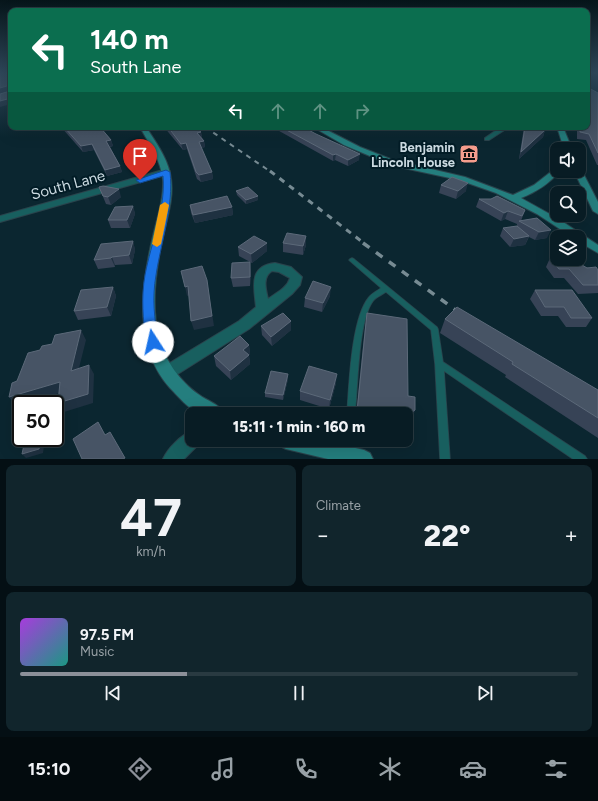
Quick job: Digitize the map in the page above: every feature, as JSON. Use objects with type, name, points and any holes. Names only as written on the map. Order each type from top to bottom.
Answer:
[{"type":"main road","points":[[145,130],[166,172],[167,181],[164,210],[150,276],[148,314],[153,342],[168,372],[189,397],[205,407]]},
{"type":"main road","points":[[321,130],[336,139],[368,153],[404,165],[469,180],[513,198],[567,230]]},
{"type":"main road","points":[[561,130],[565,142]]},
{"type":"main road","points":[[513,198],[534,189],[548,181],[550,178]]},
{"type":"main road","points":[[582,178],[598,211]]},
{"type":"main road","points":[[586,242],[598,250]]},
{"type":"main road","points":[[306,447],[329,455],[347,448],[364,459]]},
{"type":"street","points":[[487,139],[501,130]]},
{"type":"street","name":"South Lane","points":[[0,219],[166,172]]},
{"type":"street","points":[[168,372],[244,325],[263,309]]},
{"type":"street","points":[[172,459],[185,446]]},
{"type":"lane","points":[[352,260],[434,329],[439,364],[445,459]]},
{"type":"lane","points":[[352,407],[360,329],[364,312],[371,299],[386,288]]},
{"type":"lane","points":[[439,364],[582,459]]},
{"type":"building","points":[[0,94],[8,94],[8,99],[0,101]]},
{"type":"building","points":[[590,94],[598,94],[598,153],[589,134],[580,132],[580,130],[590,130]]},
{"type":"building","points":[[67,130],[103,130],[111,140],[106,141],[120,166],[105,170],[92,144],[81,146]]},
{"type":"building","points":[[170,130],[198,130],[201,132],[197,133],[204,141],[199,142],[212,172],[199,175],[196,172],[186,143],[181,144]]},
{"type":"building","points":[[287,130],[309,130],[360,154],[348,160],[336,154],[333,155]]},
{"type":"building","points":[[525,130],[545,130],[521,152]]},
{"type":"building","points":[[452,177],[468,183],[458,191],[441,185]]},
{"type":"building","points":[[103,186],[119,189],[108,197],[103,196],[99,187]]},
{"type":"building","points":[[248,187],[258,196],[246,200],[236,191]]},
{"type":"building","points":[[227,196],[232,207],[193,215],[190,205]]},
{"type":"building","points":[[497,196],[525,210],[522,216],[508,211],[504,213],[479,199],[491,199]]},
{"type":"building","points":[[133,206],[127,220],[108,220],[115,207]]},
{"type":"building","points":[[537,218],[551,230],[539,232],[519,221]]},
{"type":"building","points":[[517,226],[529,236],[514,239],[503,228]]},
{"type":"building","points":[[287,233],[306,236],[303,246],[283,243]]},
{"type":"building","points":[[254,236],[267,243],[251,254],[238,247]]},
{"type":"building","points":[[133,241],[129,255],[94,260],[101,244]]},
{"type":"building","points":[[250,262],[250,277],[231,278],[232,263]]},
{"type":"building","points":[[202,266],[207,280],[212,316],[191,321],[188,286],[185,287],[181,271]]},
{"type":"building","points":[[557,266],[584,266],[587,268],[596,267],[598,270],[598,285],[583,285],[569,269],[559,269]]},
{"type":"building","points":[[313,281],[331,287],[323,303],[305,298]]},
{"type":"building","points":[[113,287],[107,307],[74,311],[81,290]]},
{"type":"building","points":[[535,290],[572,290],[592,318],[571,318],[564,307],[545,307]]},
{"type":"building","points":[[457,307],[598,390],[598,418],[512,364],[513,362],[445,319]]},
{"type":"building","points":[[283,313],[291,321],[271,337],[261,326]]},
{"type":"building","points":[[367,313],[407,319],[408,396],[415,397],[415,410],[413,412],[413,407],[358,407]]},
{"type":"building","points":[[81,330],[71,371],[89,365],[88,394],[64,401],[64,395],[59,395],[60,382],[9,397],[12,383],[17,381],[28,353],[40,350],[42,346],[52,344],[55,335]]},
{"type":"building","points":[[240,336],[249,345],[243,350],[249,355],[230,371],[214,356]]},
{"type":"building","points":[[309,366],[337,374],[330,400],[300,391]]},
{"type":"building","points":[[271,371],[288,374],[283,395],[265,393]]},
{"type":"building","points":[[98,422],[105,435],[110,432],[125,458],[82,459],[73,439]]},
{"type":"building","points":[[24,447],[39,447],[39,449],[22,454]]},
{"type":"railway","points":[[209,130],[271,172]]},
{"type":"railway","points":[[270,171],[365,244]]},
{"type":"railway","points":[[363,243],[464,316]]},
{"type":"slow traffic","points":[[157,244],[165,205]]},
{"type":"place","name":"Benjamin Lincoln House","points":[[469,154]]},
{"type":"route","points":[[140,180],[166,172],[167,181],[164,210],[150,276],[148,295],[148,314],[153,342]]}]
